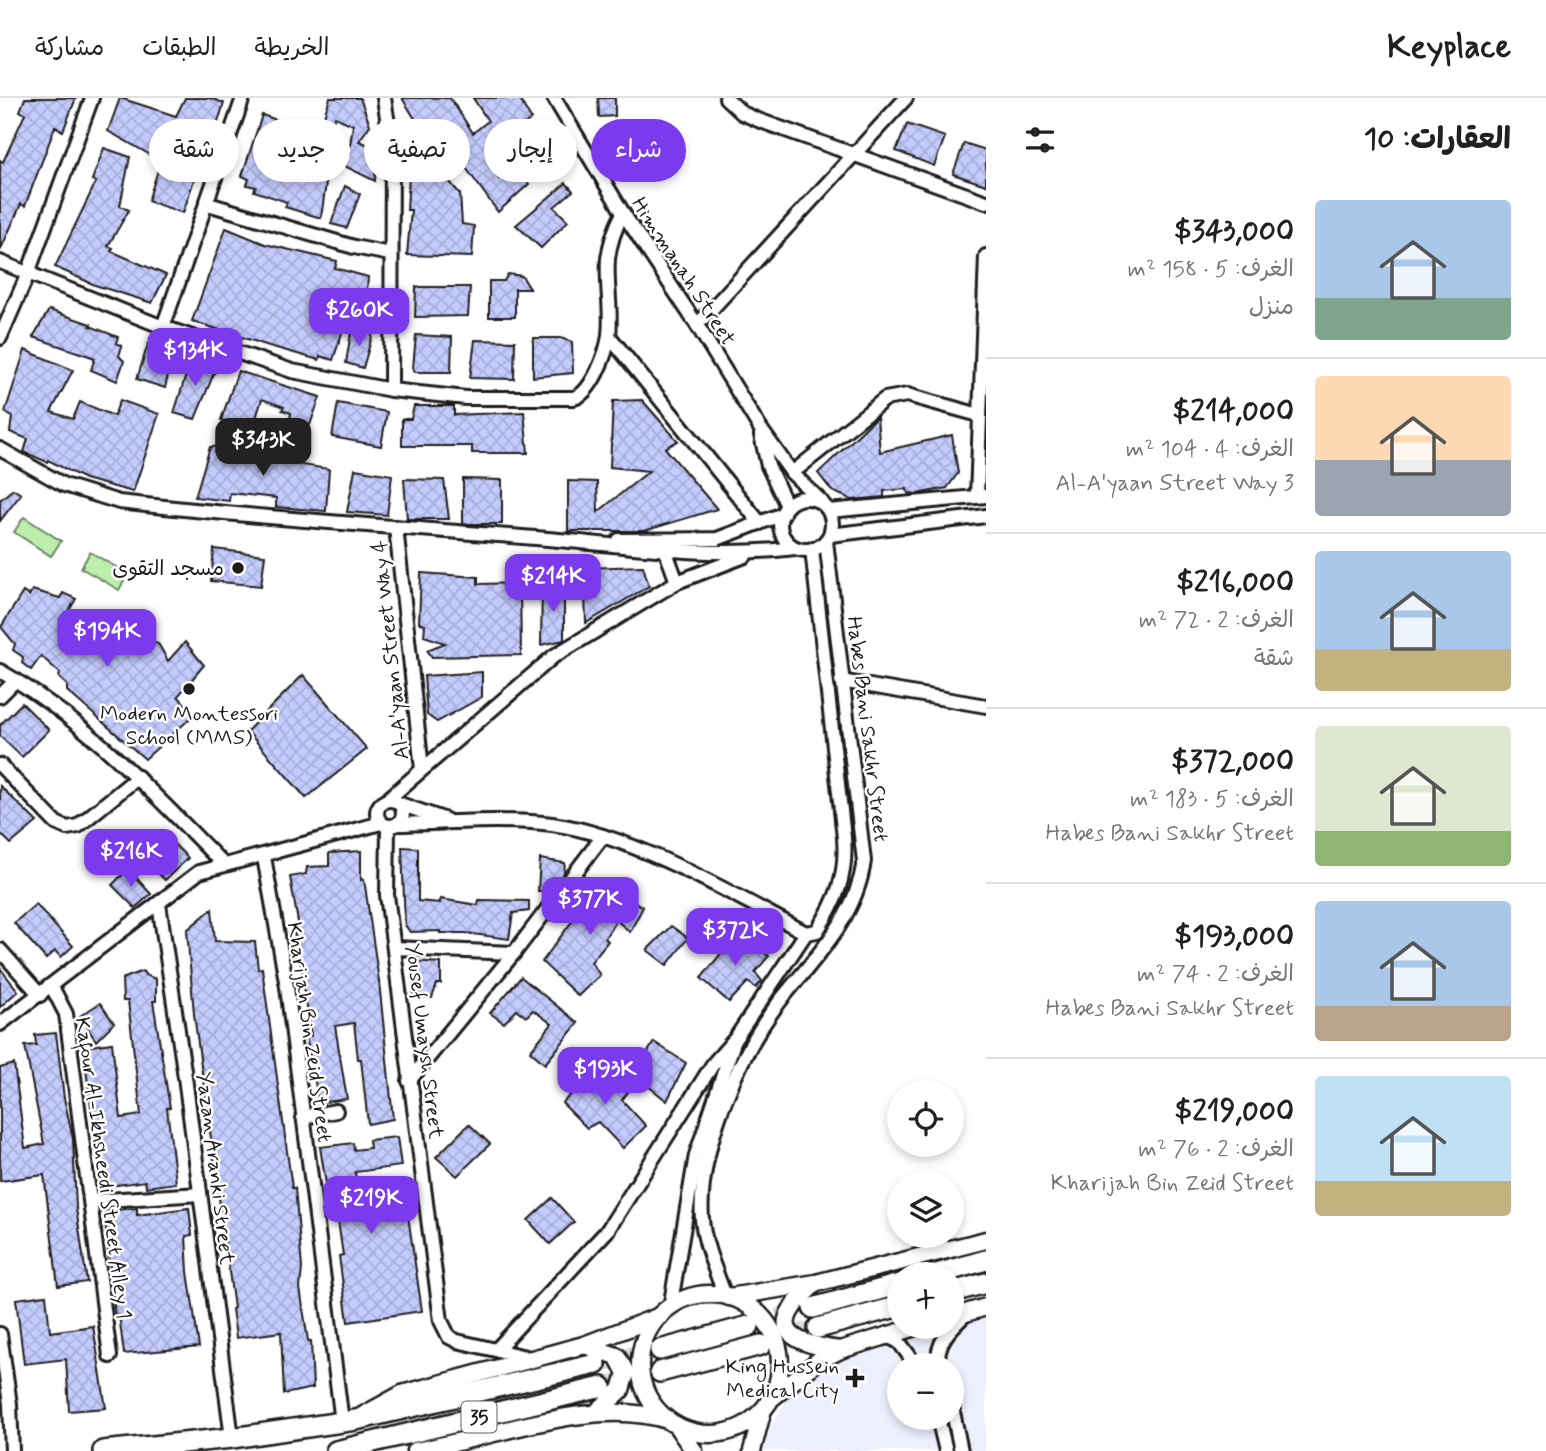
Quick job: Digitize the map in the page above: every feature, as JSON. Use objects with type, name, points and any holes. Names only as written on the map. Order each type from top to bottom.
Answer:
[{"type":"highway","points":[[964,1266],[986,1260]]},
{"type":"highway","points":[[964,1289],[986,1283]]},
{"type":"highway","points":[[813,1308],[887,1288]]},
{"type":"highway","points":[[818,1328],[887,1309]]},
{"type":"highway","points":[[660,1350],[749,1326]]},
{"type":"highway","points":[[660,1372],[761,1345]]},
{"type":"highway","name":"35","points":[[103,1451],[232,1438],[349,1421],[596,1364]]},
{"type":"highway","name":"35","points":[[355,1450],[602,1387]]},
{"type":"main road","points":[[349,1421],[402,1394],[584,1345],[665,1312],[696,1296],[727,1296],[816,1283],[986,1240]]},
{"type":"main road","points":[[816,1283],[791,1306],[787,1315],[788,1325],[794,1337],[805,1345],[840,1350]]},
{"type":"main road","points":[[727,1296],[757,1312],[775,1338],[780,1368],[752,1451]]},
{"type":"main road","points":[[964,1314],[986,1307]]},
{"type":"main road","points":[[665,1312],[646,1338],[640,1364],[651,1402],[673,1423],[694,1451]]},
{"type":"main road","points":[[415,1451],[439,1449],[597,1412],[637,1412],[699,1433],[722,1433],[744,1426],[818,1361],[840,1350],[887,1336]]},
{"type":"main road","points":[[584,1345],[617,1356],[626,1373],[621,1390],[597,1412]]},
{"type":"street","points":[[0,338],[27,276],[92,98]]},
{"type":"street","points":[[163,327],[243,98]]},
{"type":"street","points":[[384,98],[392,150],[391,390]]},
{"type":"street","name":"Himmanah Street","points":[[554,98],[568,119]]},
{"type":"street","points":[[565,98],[570,119]]},
{"type":"street","points":[[726,98],[742,113],[758,120],[986,201]]},
{"type":"street","points":[[697,325],[905,98]]},
{"type":"street","name":"Himmanah Street","points":[[577,135],[623,213],[697,325],[760,428],[792,473],[826,507]]},
{"type":"street","points":[[208,204],[354,247],[390,254]]},
{"type":"street","points":[[0,262],[27,276],[163,327],[292,371],[391,390],[466,398],[574,398],[585,393],[592,384],[609,336],[608,259],[615,226],[623,213]]},
{"type":"street","points":[[576,541],[717,539],[760,523],[808,497],[826,507],[982,496],[979,415],[986,256]]},
{"type":"street","points":[[609,336],[760,523]]},
{"type":"street","points":[[792,473],[885,399],[907,395],[979,415]]},
{"type":"street","name":"Himmanah Street","points":[[760,428],[768,466],[785,510]]},
{"type":"street","points":[[0,449],[64,485],[119,502],[576,541],[666,552],[753,553],[811,549],[828,538],[986,516]]},
{"type":"street","points":[[826,507],[832,519],[828,538]]},
{"type":"street","points":[[785,510],[781,529],[795,548]]},
{"type":"street","name":"Al-A'yaan Street Way 4","points":[[396,527],[422,769]]},
{"type":"street","name":"Habes Bani Sakhr Street","points":[[727,1296],[706,1241],[702,1218],[708,1166],[718,1125],[751,1046],[778,1003],[845,918],[861,880],[863,843],[841,681],[828,538]]},
{"type":"street","name":"Habes Bani Sakhr Street","points":[[497,1349],[607,1231],[713,1064],[735,1038],[806,933],[817,931],[829,913],[844,879],[846,862],[811,549]]},
{"type":"street","points":[[666,552],[677,582]]},
{"type":"street","points":[[395,802],[422,769],[554,656],[677,582],[753,553]]},
{"type":"street","points":[[0,671],[81,724],[138,777],[223,864]]},
{"type":"street","points":[[0,696],[16,680]]},
{"type":"street","points":[[841,681],[986,706]]},
{"type":"street","points":[[0,765],[56,822],[67,828],[78,825],[138,777]]},
{"type":"street","points":[[385,822],[379,805],[395,802],[453,822]]},
{"type":"street","name":"Yousef Umaysh Street","points":[[395,802],[403,815],[385,822],[387,895],[441,1321],[449,1336],[457,1341],[534,1359]]},
{"type":"street","points":[[0,1024],[52,987],[199,872],[223,864],[264,857],[331,835],[385,822],[550,824],[603,836],[687,871],[806,933]]},
{"type":"street","points":[[410,1080],[514,953],[603,836]]},
{"type":"street","name":"Kharijah Bin Zeid Street","points":[[264,857],[287,987],[303,1117],[349,1421]]},
{"type":"street","name":"Yazan Aranki Street","points":[[159,904],[232,1438]]},
{"type":"street","points":[[394,948],[514,953]]},
{"type":"street","points":[[0,950],[40,995]]},
{"type":"street","name":"Kafour Al-Ikhsheedi Street Alley 1","points":[[52,987],[66,1014],[110,1356]]},
{"type":"street","name":"Habes Bani Sakhr Street","points":[[665,1312],[696,1155],[735,1038]]},
{"type":"street","points":[[303,1117],[336,1111]]},
{"type":"street","points":[[91,1201],[200,1194]]},
{"type":"street","points":[[939,1353],[946,1335],[970,1312]]},
{"type":"street","points":[[0,1334],[10,1404],[12,1451]]},
{"type":"street","points":[[893,1339],[907,1353]]},
{"type":"street","points":[[942,1430],[946,1451]]},
{"type":"street","points":[[957,1430],[961,1451]]},
{"type":"shaded area","name":"King Hussein Medical City","points":[[986,1312],[986,1451],[763,1451],[771,1425],[793,1391],[832,1361],[901,1339],[964,1339],[964,1321]]},
{"type":"green space","points":[[24,517],[61,541],[51,556],[14,532]]},
{"type":"green space","points":[[90,552],[128,574],[119,590],[81,568]]},
{"type":"building","points":[[25,98],[76,98],[63,131],[55,127],[25,206],[21,204],[0,251],[0,160],[3,162],[25,114],[20,111]]},
{"type":"building","points":[[120,98],[176,116],[185,98],[210,98],[224,103],[219,119],[149,119],[149,154],[108,131]]},
{"type":"building","points":[[330,98],[360,98],[368,119],[364,119],[364,134],[359,141],[364,143],[364,176],[350,169],[353,125],[350,119],[323,119]]},
{"type":"building","points":[[402,98],[450,98],[464,119],[415,119]]},
{"type":"building","points":[[473,98],[519,98],[531,119],[487,119]]},
{"type":"building","points":[[598,98],[615,98],[615,116],[599,117]]},
{"type":"building","points":[[484,124],[484,182],[529,184],[498,212],[470,173],[470,128],[473,133]]},
{"type":"building","points":[[907,124],[945,137],[934,166],[896,151]]},
{"type":"building","points":[[253,142],[253,182],[326,183],[321,218],[285,207],[287,202],[254,191],[256,187],[247,185],[249,179],[242,176]]},
{"type":"building","points":[[964,143],[986,150],[986,185],[953,174]]},
{"type":"building","points":[[104,148],[130,157],[120,206],[129,210],[108,246],[113,248],[111,251],[166,275],[152,303],[95,285],[55,267],[96,182],[92,180]]},
{"type":"building","points":[[154,182],[193,182],[183,213],[148,201]]},
{"type":"building","points":[[409,182],[450,182],[460,194],[462,224],[474,226],[472,257],[407,255],[411,210],[407,210]]},
{"type":"building","points":[[566,183],[573,191],[554,207],[568,221],[541,248],[516,225]]},
{"type":"building","points":[[345,186],[360,194],[347,228],[331,224]]},
{"type":"building","points":[[226,228],[265,244],[337,261],[335,268],[368,277],[365,317],[351,317],[350,332],[343,330],[333,360],[320,356],[319,360],[192,321]]},
{"type":"building","points":[[508,274],[522,276],[530,289],[515,289],[515,317],[489,317],[489,281],[504,281]]},
{"type":"building","points":[[416,287],[470,287],[468,316],[415,317]]},
{"type":"building","points":[[49,310],[91,324],[90,326],[118,337],[116,343],[122,346],[119,356],[124,361],[117,381],[91,370],[95,358],[33,337]]},
{"type":"building","points":[[351,332],[373,333],[363,368],[346,363]]},
{"type":"building","points":[[416,335],[452,337],[451,372],[415,372],[413,368]]},
{"type":"building","points":[[533,338],[561,338],[572,342],[573,373],[533,377]]},
{"type":"building","points":[[475,340],[515,341],[514,379],[470,378]]},
{"type":"building","points":[[148,344],[173,355],[165,388],[137,379]]},
{"type":"building","points":[[25,350],[73,370],[51,412],[73,419],[80,402],[114,416],[120,400],[159,414],[133,492],[85,479],[48,460],[47,462],[24,452],[28,439],[10,432],[12,417],[5,412]]},
{"type":"building","points":[[191,359],[217,366],[195,419],[174,413]]},
{"type":"building","points":[[238,371],[320,397],[310,425],[290,418],[291,413],[282,410],[284,407],[262,399],[252,431],[221,420]]},
{"type":"building","points":[[642,400],[678,441],[665,448],[717,509],[644,531],[568,531],[568,481],[597,482],[598,512],[649,471],[610,467],[613,401]]},
{"type":"building","points":[[338,403],[387,412],[381,446],[332,437]]},
{"type":"building","points":[[414,406],[454,406],[454,415],[524,412],[528,453],[472,453],[472,446],[402,446],[402,419],[411,419]]},
{"type":"building","points":[[877,417],[880,452],[952,435],[958,473],[947,488],[917,494],[908,493],[907,489],[884,491],[884,497],[852,500],[832,491],[818,473]]},
{"type":"building","points":[[237,446],[237,449],[283,449],[282,462],[329,469],[326,511],[276,507],[276,498],[230,493],[229,501],[195,497],[210,447]]},
{"type":"building","points":[[355,469],[392,475],[387,515],[347,512]]},
{"type":"building","points":[[404,479],[444,480],[449,519],[407,519]]},
{"type":"building","points":[[463,479],[502,480],[502,524],[463,524]]},
{"type":"building","points":[[13,489],[21,494],[0,521],[0,500]]},
{"type":"building","name":"مسجد التقوى","points":[[214,549],[265,555],[261,586],[211,581]]},
{"type":"building","points":[[643,566],[649,586],[586,623],[584,568]]},
{"type":"building","points":[[421,573],[478,577],[478,584],[520,583],[521,655],[432,657],[427,650],[445,643],[424,636],[425,625],[419,623]]},
{"type":"building","points":[[564,585],[564,640],[541,645],[542,586]]},
{"type":"building","points":[[32,590],[60,598],[63,593],[76,599],[67,614],[88,626],[94,620],[106,626],[108,620],[121,627],[108,647],[141,637],[148,638],[159,645],[168,661],[185,642],[204,665],[178,696],[194,715],[145,759],[67,691],[67,685],[59,678],[60,673],[41,656],[31,670],[22,663],[23,657],[13,650],[15,644],[1,627],[23,592],[29,596]]},
{"type":"building","points":[[482,672],[482,697],[437,722],[427,715],[424,676]]},
{"type":"building","points":[[303,675],[367,749],[306,798],[247,731]]},
{"type":"building","points":[[22,703],[49,730],[22,757],[0,736],[0,725]]},
{"type":"building","points":[[0,786],[37,822],[11,844],[0,833]]},
{"type":"building","points":[[161,831],[188,858],[165,880],[138,853]]},
{"type":"building","points":[[402,847],[418,848],[418,901],[440,903],[440,899],[478,905],[479,900],[529,901],[529,911],[513,913],[509,939],[440,931],[410,932],[405,925]]},
{"type":"building","points":[[361,851],[361,880],[364,879],[379,981],[393,1119],[368,1124],[354,1023],[335,1026],[347,1099],[319,1103],[306,1036],[311,1036],[299,952],[296,953],[294,928],[299,928],[290,877],[306,874],[307,867],[329,866],[329,853]]},
{"type":"building","points":[[540,859],[565,863],[564,873],[550,891],[538,891]]},
{"type":"building","points":[[128,869],[151,894],[135,908],[112,885]]},
{"type":"building","points":[[601,882],[643,907],[630,932],[616,920],[605,938],[608,941],[591,962],[600,975],[578,996],[542,962]]},
{"type":"building","points":[[36,904],[73,946],[61,957],[55,951],[46,959],[14,923]]},
{"type":"building","points":[[212,909],[215,941],[255,942],[258,969],[262,968],[292,1188],[295,1188],[302,1268],[300,1288],[308,1341],[311,1341],[313,1388],[284,1394],[281,1332],[236,1338],[194,1014],[187,930]]},
{"type":"building","points":[[671,926],[688,938],[667,965],[647,950]]},
{"type":"building","points":[[737,934],[769,956],[755,972],[762,981],[756,988],[748,982],[729,1002],[701,978]]},
{"type":"building","points":[[412,961],[441,963],[441,984],[437,984],[432,998],[414,996]]},
{"type":"building","points":[[0,968],[18,991],[0,1007]]},
{"type":"building","points":[[143,971],[145,975],[156,979],[156,1001],[153,1001],[170,1108],[167,1108],[176,1183],[146,1187],[145,1181],[102,1187],[83,1047],[112,1043],[121,1118],[141,1115],[128,1001],[123,1001],[122,979]]},
{"type":"building","points":[[521,977],[578,1023],[545,1064],[530,1051],[552,1024],[533,1010],[526,1017],[517,1010],[504,1023],[490,1013]]},
{"type":"building","points":[[100,1003],[114,1023],[96,1041],[80,1016]]},
{"type":"building","points":[[56,1033],[64,1098],[73,1139],[76,1208],[87,1282],[58,1286],[44,1175],[0,1181],[0,1068],[14,1064],[25,1148],[44,1144],[25,1046],[36,1045],[35,1035]]},
{"type":"building","points":[[654,1042],[686,1063],[667,1101],[634,1075]]},
{"type":"building","points":[[603,1065],[628,1092],[622,1100],[646,1126],[623,1148],[598,1122],[587,1128],[562,1103]]},
{"type":"building","points":[[469,1124],[490,1144],[457,1176],[436,1157]]},
{"type":"building","points":[[397,1137],[401,1166],[355,1172],[360,1215],[407,1209],[422,1311],[348,1322],[339,1256],[343,1255],[337,1214],[331,1215],[320,1147],[353,1143],[354,1150],[370,1148],[369,1140]]},
{"type":"building","points":[[552,1198],[574,1222],[550,1244],[528,1220]]},
{"type":"building","points":[[137,1208],[137,1215],[189,1208],[192,1235],[186,1236],[188,1272],[199,1347],[124,1354],[119,1315],[115,1316],[104,1211]]},
{"type":"building","points":[[46,1295],[50,1332],[93,1326],[106,1408],[69,1411],[66,1359],[24,1364],[16,1299]]},
{"type":"tunnel","points":[[749,1326],[813,1308]]},
{"type":"tunnel","points":[[761,1345],[818,1328]]},
{"type":"tunnel","points":[[596,1364],[660,1350]]},
{"type":"tunnel","points":[[602,1387],[660,1372]]},
{"type":"place","name":"مسجد التقوى","points":[[238,568]]},
{"type":"place","name":"Modern Montessori School (MMS)","points":[[189,689]]},
{"type":"place","name":"King Hussein Medical City","points":[[855,1378]]}]
